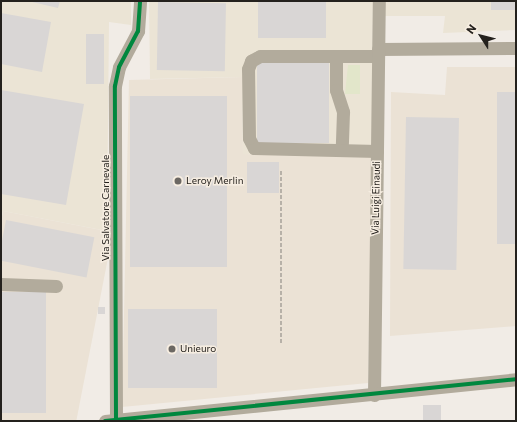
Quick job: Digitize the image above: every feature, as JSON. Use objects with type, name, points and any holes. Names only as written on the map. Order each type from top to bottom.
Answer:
[{"type":"street","name":"Via Salvatore Carnevale","points":[[110,420],[115,86],[119,67],[138,31],[140,1]]},
{"type":"street","name":"Via Luigi Einaudi","points":[[374,395],[379,1]]},
{"type":"street","points":[[377,151],[261,150],[252,146],[249,138],[248,69],[251,61],[260,56],[336,56],[378,52],[516,48]]},
{"type":"street","points":[[336,56],[336,90],[343,108],[342,150]]},
{"type":"street","points":[[1,284],[56,286]]},
{"type":"street","points":[[110,420],[374,395],[516,379]]},
{"type":"path","points":[[281,343],[282,171]]},
{"type":"shaded area","points":[[1,1],[131,1],[131,25],[109,22],[107,231],[3,211],[1,220]]},
{"type":"shaded area","points":[[149,1],[373,1],[372,156],[243,154],[242,77],[150,79]]},
{"type":"shaded area","points":[[384,1],[516,1],[516,30],[443,33],[445,16],[383,16]]},
{"type":"shaded area","points":[[447,67],[516,67],[516,326],[390,336],[391,92],[445,95]]},
{"type":"shaded area","points":[[242,77],[243,154],[372,156],[368,383],[122,407],[129,80]]},
{"type":"shaded area","points":[[3,211],[113,232],[76,421],[1,421],[1,221]]},
{"type":"green space","points":[[348,65],[360,65],[360,94],[345,94]]},
{"type":"building","points":[[28,1],[60,1],[58,8]]},
{"type":"building","points":[[258,1],[326,1],[326,38],[258,38]]},
{"type":"building","points":[[491,1],[516,1],[516,10],[491,10]]},
{"type":"building","points":[[158,2],[226,3],[225,71],[157,70]]},
{"type":"building","points":[[1,13],[51,22],[42,72],[1,64]]},
{"type":"building","points":[[86,34],[104,34],[104,84],[86,84]]},
{"type":"building","points":[[257,59],[329,59],[329,143],[257,143]]},
{"type":"building","points":[[1,90],[84,104],[66,205],[1,194]]},
{"type":"building","points":[[497,92],[516,92],[516,244],[497,244]]},
{"type":"building","name":"Leroy Merlin","points":[[130,96],[227,96],[227,267],[130,267]]},
{"type":"building","points":[[406,117],[459,118],[456,270],[403,269]]},
{"type":"building","points":[[247,162],[279,162],[279,193],[247,193]]},
{"type":"building","points":[[6,220],[94,237],[87,277],[1,261],[1,246]]},
{"type":"building","points":[[1,292],[46,292],[46,413],[1,413]]},
{"type":"building","points":[[98,307],[105,307],[105,314],[98,314]]},
{"type":"building","name":"Unieuro","points":[[128,309],[217,309],[217,388],[128,388]]},
{"type":"building","points":[[423,405],[441,405],[441,420],[423,420]]},
{"type":"cycle path","points":[[116,420],[115,86],[119,67],[138,31],[140,1]]},
{"type":"cycle path","points":[[105,421],[516,379]]},
{"type":"place","name":"Leroy Merlin","points":[[178,181]]},
{"type":"place","name":"Unieuro","points":[[172,349]]}]
